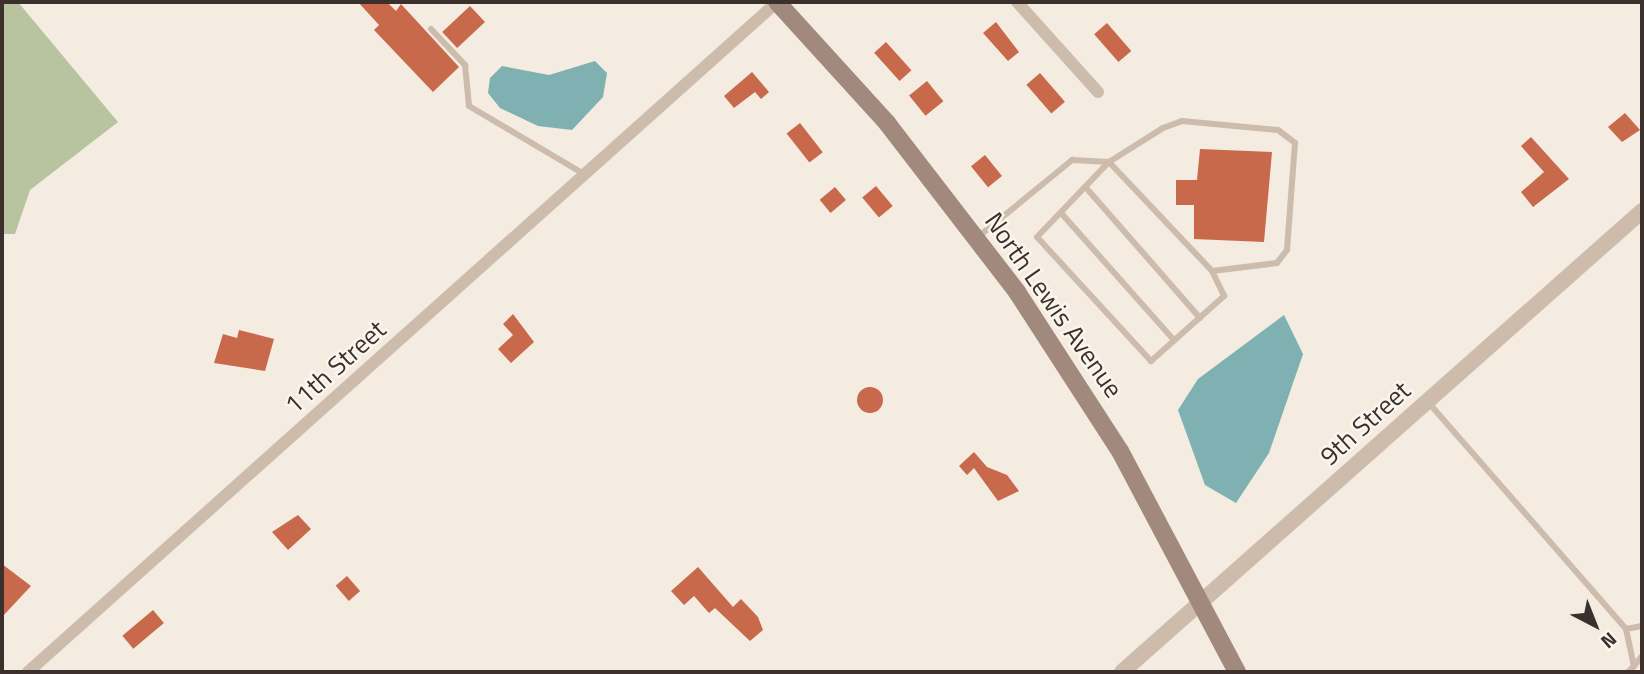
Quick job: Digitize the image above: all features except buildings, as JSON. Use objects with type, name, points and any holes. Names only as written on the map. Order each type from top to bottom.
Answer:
[{"type":"main road","name":"North Lewis Avenue","points":[[777,2],[887,123],[977,238],[1081,387],[1237,672]]},
{"type":"street","name":"11th Street","points":[[29,672],[777,2]]},
{"type":"street","points":[[1017,2],[1098,92]]},
{"type":"street","name":"9th Street","points":[[1122,672],[1642,211]]},
{"type":"lane","points":[[431,29],[464,65],[469,106],[584,174]]},
{"type":"lane","points":[[977,238],[1072,160],[1110,162],[1212,271],[1224,296],[1151,361],[1037,237],[1088,190],[1110,162],[1182,121],[1278,130],[1295,143],[1287,250],[1277,263],[1212,271]]},
{"type":"lane","points":[[1088,190],[1200,318]]},
{"type":"lane","points":[[1062,215],[1174,340]]},
{"type":"lane","points":[[1427,401],[1626,629],[1634,666]]},
{"type":"lane","points":[[1626,629],[1642,626]]},
{"type":"lane","points":[[1628,672],[1642,656]]},
{"type":"green space","points":[[2,2],[18,2],[118,122],[30,190],[15,234],[2,234]]},
{"type":"water","points":[[595,61],[607,73],[603,97],[572,130],[538,126],[500,108],[488,93],[490,78],[502,66],[549,75]]},
{"type":"water","points":[[1284,315],[1303,354],[1269,453],[1236,503],[1205,485],[1178,410],[1198,379]]}]
